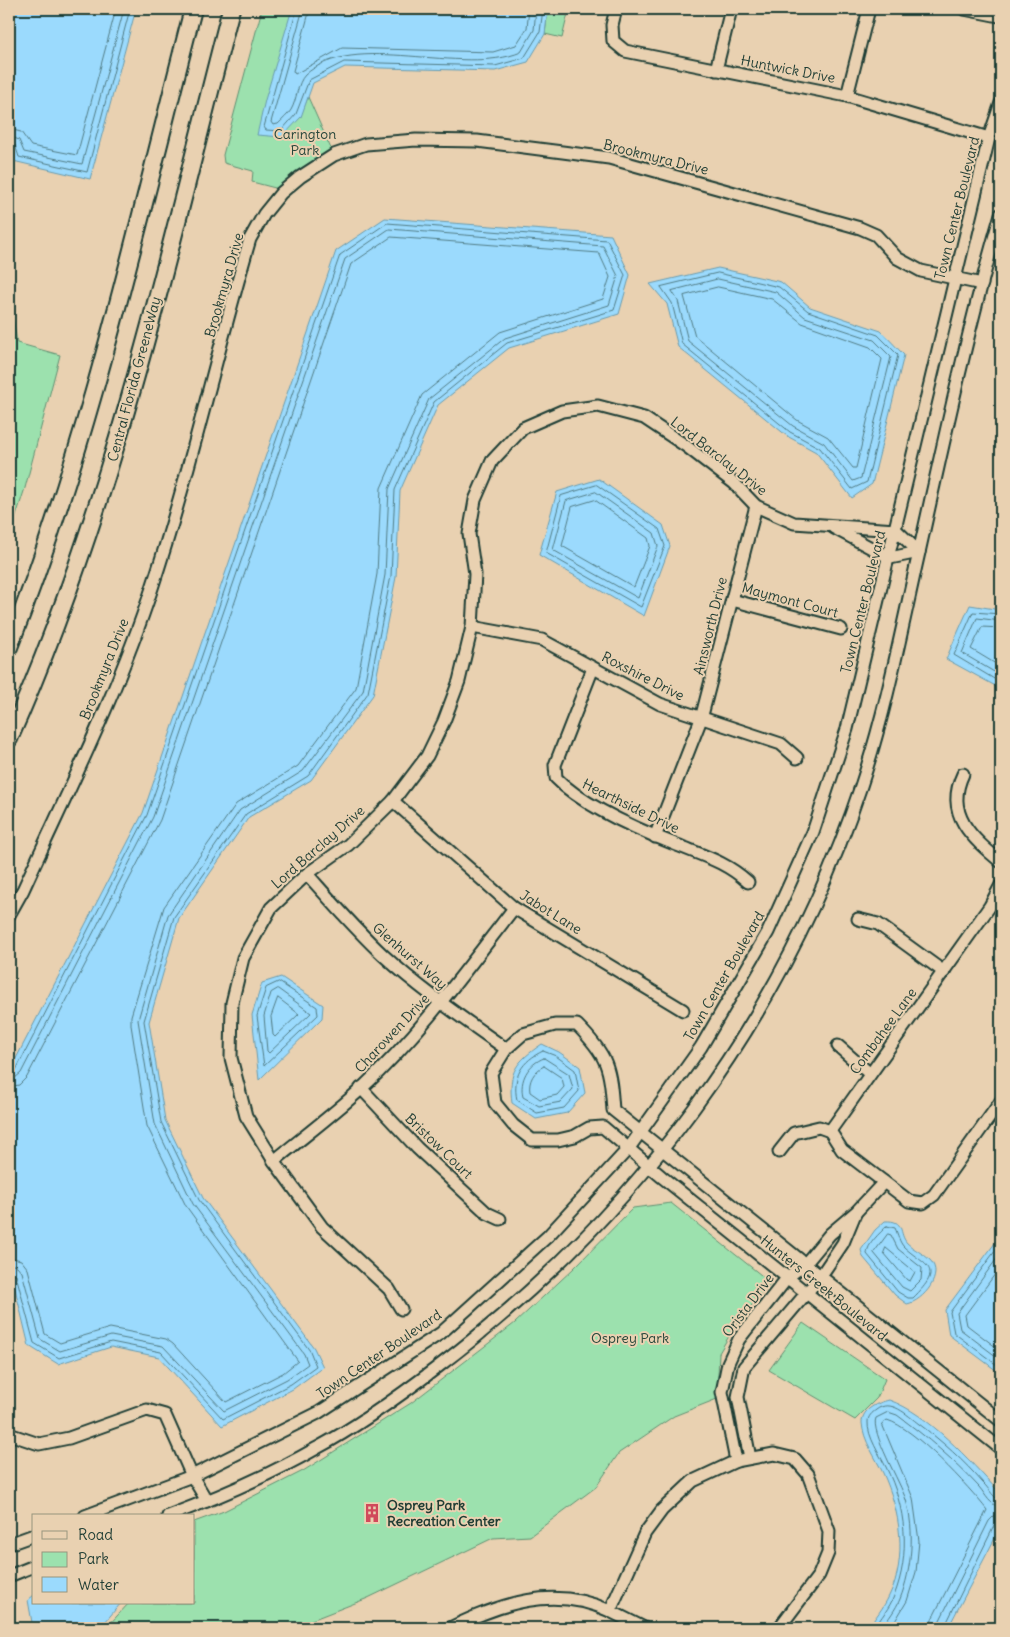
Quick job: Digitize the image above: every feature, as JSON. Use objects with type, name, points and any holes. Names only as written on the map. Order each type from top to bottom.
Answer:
[{"type":"highway","points":[[9,648],[44,556],[85,425],[193,9]]},
{"type":"highway","name":"Central Florida GreeneWay","points":[[9,739],[56,626],[106,483],[145,342],[230,9]]},
{"type":"street","name":"Huntwick Drive","points":[[616,9],[612,25],[613,42],[625,51],[847,96],[989,138]]},
{"type":"street","points":[[716,70],[731,9]]},
{"type":"street","points":[[847,96],[869,9]]},
{"type":"street","points":[[964,9],[999,16]]},
{"type":"street","name":"Town Center Boulevard","points":[[90,1514],[192,1476],[318,1413],[441,1333],[548,1236],[630,1148],[701,1047],[768,932],[813,832],[847,729],[890,558],[989,138],[1001,102]]},
{"type":"street","name":"Brookmyra Drive","points":[[9,915],[23,890],[108,702],[152,590],[188,474],[250,239],[264,214],[281,193],[300,177],[334,155],[366,144],[416,140],[477,141],[609,158],[860,228],[876,236],[898,258],[921,271],[982,284]]},
{"type":"street","points":[[173,1514],[207,1501],[318,1448],[417,1383],[495,1323],[572,1252],[650,1167],[714,1082],[778,978],[816,899],[860,788],[884,708],[982,284],[1001,214]]},
{"type":"street","name":"Lord Barclay Drive","points":[[401,1309],[389,1289],[322,1227],[274,1161],[246,1116],[231,1058],[232,1003],[243,958],[271,908],[307,874],[348,845],[393,801],[427,756],[444,721],[459,681],[472,627],[475,574],[470,534],[475,500],[492,460],[523,428],[554,415],[598,406],[644,418],[686,446],[734,484],[756,506],[794,523],[896,530]]},
{"type":"street","name":"Ainsworth Drive","points":[[655,837],[701,719],[756,506]]},
{"type":"street","name":"Lord Barclay Drive","points":[[830,526],[890,558]]},
{"type":"street","points":[[896,530],[919,552]]},
{"type":"street","points":[[890,558],[919,552]]},
{"type":"street","name":"Maymont Court","points":[[732,600],[841,629]]},
{"type":"street","name":"Roxshire Drive","points":[[472,627],[542,640],[660,704],[781,744],[797,758]]},
{"type":"street","name":"Hearthside Drive","points":[[594,668],[555,765],[556,778],[570,792],[655,837],[733,868],[748,882]]},
{"type":"street","points":[[963,774],[957,786],[955,803],[962,820],[974,840],[1001,862]]},
{"type":"street","name":"Jabot Lane","points":[[393,801],[514,908],[683,1010]]},
{"type":"street","name":"Glenhurst Way","points":[[307,874],[346,920],[384,956],[441,1002],[506,1048]]},
{"type":"street","name":"Combahee Lane","points":[[830,1132],[990,906],[1001,885]]},
{"type":"street","name":"Charowen Drive","points":[[274,1161],[361,1088],[402,1047],[441,1002],[514,908]]},
{"type":"street","points":[[858,919],[878,924],[944,972]]},
{"type":"street","points":[[630,1148],[603,1127],[589,1128],[575,1136],[558,1140],[532,1140],[513,1125],[495,1103],[491,1073],[506,1048],[524,1034],[555,1025],[577,1026],[598,1047],[610,1071],[613,1110],[641,1133]]},
{"type":"street","points":[[838,1046],[870,1074]]},
{"type":"street","name":"Bristow Court","points":[[361,1088],[424,1155],[487,1213],[500,1219]]},
{"type":"street","points":[[779,1152],[794,1133],[819,1127],[830,1132],[842,1150],[909,1201],[923,1203],[934,1195],[1001,1101]]},
{"type":"street","name":"Hunters Creek Boulevard","points":[[641,1133],[806,1263],[820,1277],[1001,1421]]},
{"type":"street","name":"Hunters Creek Boulevard","points":[[630,1148],[650,1167],[1001,1449]]},
{"type":"street","points":[[750,1458],[738,1397],[744,1367],[820,1277],[843,1243],[856,1212],[884,1182]]},
{"type":"street","name":"Orista Drive","points":[[736,1461],[722,1392],[728,1363],[739,1339],[788,1277],[806,1263],[830,1234],[856,1212]]},
{"type":"street","points":[[9,1434],[39,1444],[69,1438],[147,1410],[165,1414],[192,1476],[207,1501]]},
{"type":"street","points":[[610,1611],[645,1533],[662,1510],[693,1480],[736,1461],[774,1454],[795,1459],[808,1474],[829,1531],[828,1553],[819,1575],[779,1628]]},
{"type":"street","points":[[9,1544],[32,1536]]},
{"type":"street","points":[[9,1576],[32,1567]]},
{"type":"street","points":[[450,1628],[485,1612],[514,1602],[559,1599],[591,1602],[644,1628]]},
{"type":"green space","name":"Carington Park","points":[[262,9],[293,9],[300,117],[308,97],[332,151],[308,165],[279,189],[252,182],[253,171],[224,163],[223,155]]},
{"type":"green space","points":[[548,9],[569,9],[562,38],[545,34]]},
{"type":"green space","points":[[9,289],[17,343],[60,355],[25,488],[9,538]]},
{"type":"green space","name":"Osprey Park","points":[[671,1203],[771,1283],[738,1321],[719,1353],[717,1399],[674,1416],[619,1453],[596,1487],[530,1536],[493,1538],[368,1598],[291,1628],[106,1628],[128,1604],[195,1604],[195,1522],[224,1511],[303,1471],[411,1403],[515,1323],[574,1268],[633,1208]]},
{"type":"green space","points":[[803,1323],[885,1379],[877,1398],[855,1420],[769,1370]]},
{"type":"water","points":[[9,9],[136,9],[90,179],[13,161],[9,131]]},
{"type":"water","points":[[292,9],[548,9],[545,34],[528,62],[495,71],[345,67],[313,83],[301,117],[282,137],[257,135],[265,100]]},
{"type":"water","points":[[385,218],[611,235],[630,275],[619,314],[509,348],[438,405],[400,491],[396,577],[373,695],[311,780],[249,817],[179,918],[149,1022],[165,1120],[203,1198],[314,1348],[323,1367],[293,1389],[222,1426],[159,1357],[111,1347],[58,1364],[29,1346],[9,1264],[9,1072],[143,813],[336,251]]},
{"type":"water","points":[[718,268],[781,282],[810,307],[881,331],[904,355],[872,484],[852,498],[816,452],[787,436],[678,347],[667,304],[650,284]]},
{"type":"water","points":[[599,479],[663,525],[670,546],[644,616],[539,555],[557,492]]},
{"type":"water","points":[[970,605],[1001,610],[1001,689],[946,659]]},
{"type":"water","points":[[281,977],[323,1005],[322,1018],[259,1080],[252,1015],[262,983]]},
{"type":"water","points":[[542,1044],[559,1052],[580,1067],[585,1093],[567,1113],[536,1119],[512,1103],[511,1083],[520,1062]]},
{"type":"water","points":[[885,1221],[892,1221],[899,1225],[907,1243],[930,1260],[934,1266],[934,1280],[930,1286],[919,1298],[907,1304],[895,1295],[863,1257],[861,1250],[875,1230]]},
{"type":"water","points":[[1001,1235],[1001,1374],[949,1335],[945,1310]]},
{"type":"water","points":[[889,1400],[919,1416],[948,1439],[998,1491],[1001,1504],[1001,1522],[994,1540],[948,1628],[868,1628],[889,1596],[895,1581],[900,1550],[894,1502],[883,1473],[867,1442],[862,1423],[867,1410]]},
{"type":"water","points":[[32,1597],[32,1604],[120,1604],[100,1628],[33,1628],[28,1600]]},
{"type":"place","name":"Osprey Park Recreation Center","points":[[372,1513]]}]
